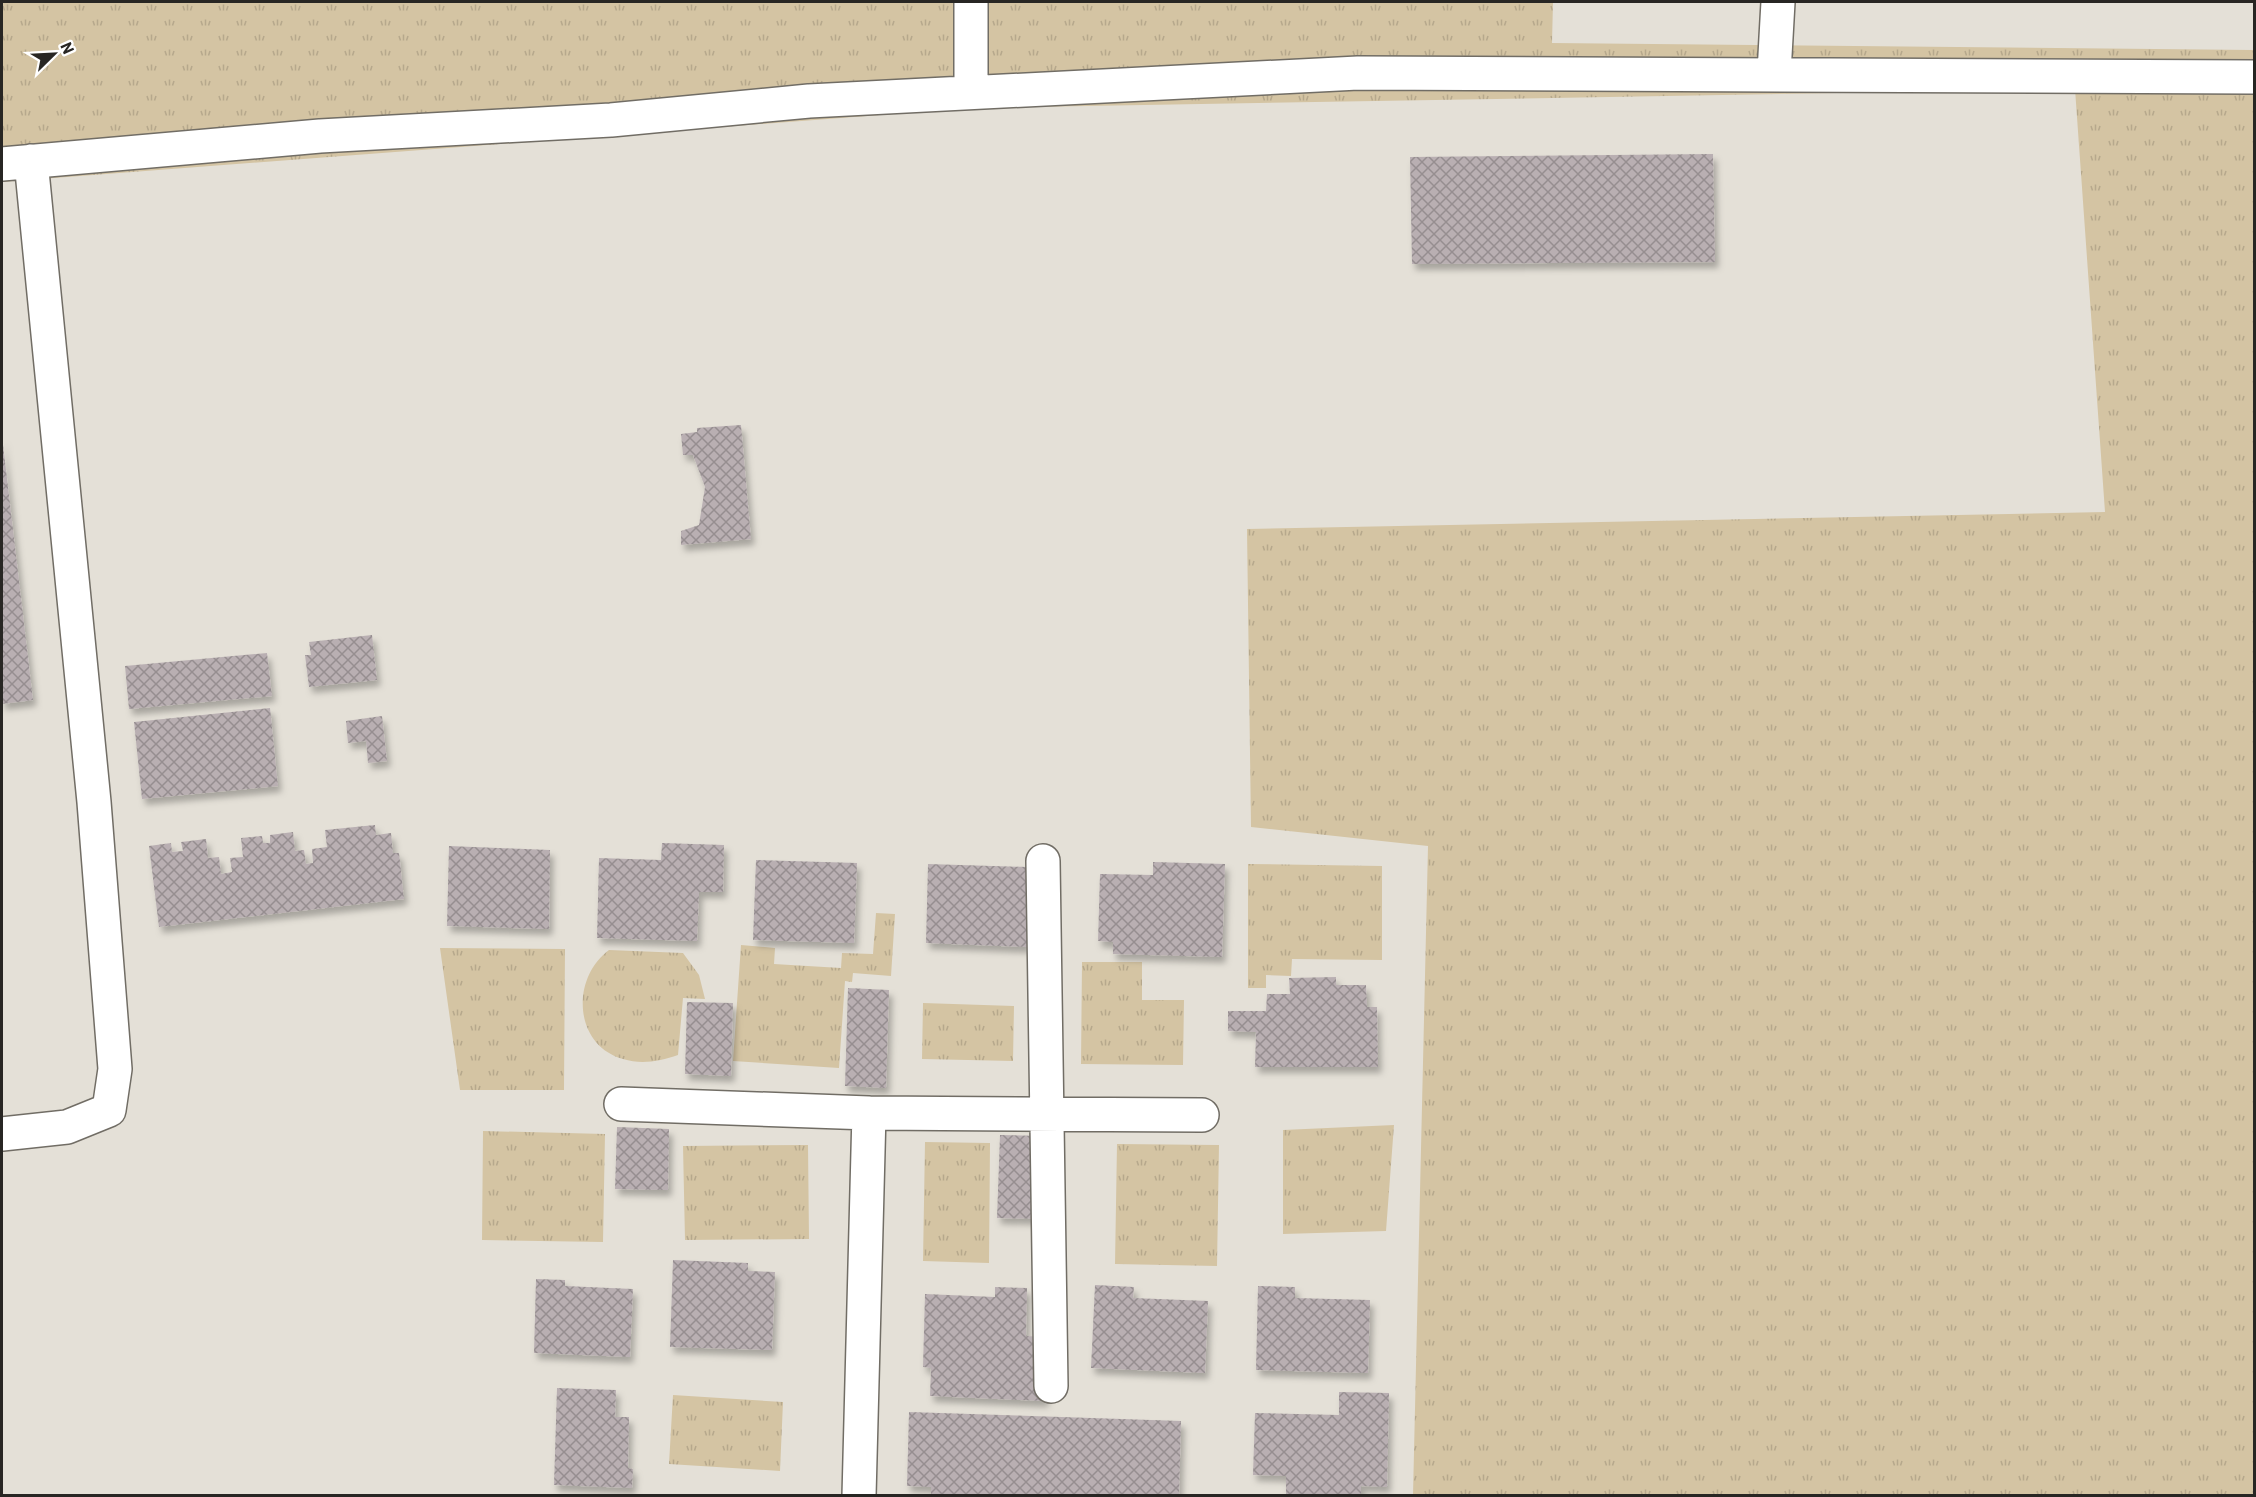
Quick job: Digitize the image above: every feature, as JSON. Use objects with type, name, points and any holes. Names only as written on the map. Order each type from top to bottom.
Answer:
[{"type":"street","points":[[971,2],[971,91]]},
{"type":"street","points":[[1774,73],[1778,2]]},
{"type":"street","points":[[2,1134],[67,1126],[108,1110],[115,1069],[94,802],[16,163],[320,136],[611,120],[809,101],[1358,73],[1774,73],[2254,77]]},
{"type":"street","points":[[1043,861],[1051,1386]]},
{"type":"street","points":[[621,1104],[869,1113],[1202,1115]]},
{"type":"street","points":[[859,1496],[869,1113]]},
{"type":"green space","points":[[2,2],[1553,2],[1552,43],[2254,50],[2254,1495],[1413,1495],[1428,846],[1251,827],[1247,529],[2105,512],[2075,89],[972,108],[2,182]]},
{"type":"green space","points":[[1248,864],[1382,866],[1382,960],[1292,959],[1291,976],[1266,975],[1266,988],[1248,988]]},
{"type":"green space","points":[[876,913],[895,914],[891,976],[853,973],[852,982],[845,981],[839,1068],[733,1061],[741,945],[775,948],[774,964],[841,968],[842,953],[873,954]]},
{"type":"green space","points":[[440,948],[565,949],[564,1090],[460,1090]]},
{"type":"green space","points":[[609,950],[683,953],[699,975],[705,999],[683,998],[678,1055],[651,1062],[630,1061],[606,1051],[594,1040],[583,1010],[584,993],[588,977],[597,962]]},
{"type":"green space","points":[[1082,962],[1142,962],[1142,1000],[1184,1000],[1183,1065],[1081,1064]]},
{"type":"green space","points":[[923,1003],[1014,1006],[1013,1061],[922,1059]]},
{"type":"green space","points":[[1394,1125],[1386,1231],[1283,1234],[1283,1130]]},
{"type":"green space","points":[[483,1131],[605,1134],[603,1242],[482,1240]]},
{"type":"green space","points":[[925,1142],[990,1143],[989,1263],[923,1261]]},
{"type":"green space","points":[[1117,1144],[1219,1145],[1217,1266],[1115,1264]]},
{"type":"green space","points":[[808,1145],[809,1239],[685,1240],[683,1146]]},
{"type":"green space","points":[[673,1395],[783,1402],[780,1471],[669,1464]]},
{"type":"building","points":[[1713,154],[1715,262],[1412,264],[1410,157]]},
{"type":"building","points":[[741,425],[751,539],[681,545],[681,531],[699,525],[705,487],[693,455],[683,455],[681,434],[697,432],[697,428]]},
{"type":"building","points":[[2,436],[33,700],[2,704]]},
{"type":"building","points":[[372,635],[377,680],[309,687],[305,655],[311,655],[309,642]]},
{"type":"building","points":[[267,653],[272,696],[129,709],[125,666]]},
{"type":"building","points":[[270,708],[278,786],[142,799],[134,722]]},
{"type":"building","points":[[382,716],[387,761],[368,763],[366,741],[348,743],[346,721]]},
{"type":"building","points":[[375,825],[376,835],[391,833],[393,853],[399,853],[404,899],[159,927],[149,846],[171,843],[172,852],[183,851],[181,842],[206,839],[208,858],[219,857],[221,874],[232,872],[230,858],[243,857],[241,838],[262,836],[263,843],[270,843],[270,835],[293,832],[295,851],[304,850],[306,864],[313,863],[312,849],[327,847],[325,830]]},
{"type":"building","points":[[662,843],[724,845],[723,892],[699,892],[697,941],[597,938],[599,858],[661,860]]},
{"type":"building","points":[[449,846],[550,850],[549,929],[447,926]]},
{"type":"building","points":[[756,860],[857,863],[854,943],[753,940]]},
{"type":"building","points":[[1153,862],[1225,864],[1222,957],[1113,954],[1113,942],[1098,941],[1100,874],[1153,875]]},
{"type":"building","points":[[928,864],[1028,867],[1027,947],[926,943]]},
{"type":"building","points":[[1336,977],[1336,985],[1366,985],[1367,1007],[1377,1007],[1378,1067],[1255,1067],[1256,1032],[1228,1031],[1228,1011],[1266,1011],[1267,994],[1290,994],[1289,978]]},
{"type":"building","points":[[848,988],[889,990],[886,1088],[845,1086]]},
{"type":"building","points":[[687,1002],[733,1003],[731,1076],[685,1074]]},
{"type":"building","points":[[617,1127],[669,1129],[668,1190],[615,1189]]},
{"type":"building","points":[[1000,1135],[1042,1136],[1040,1219],[997,1218]]},
{"type":"building","points":[[673,1260],[748,1263],[748,1271],[775,1272],[772,1350],[670,1347]]},
{"type":"building","points":[[536,1279],[565,1280],[565,1286],[633,1289],[630,1357],[534,1353]]},
{"type":"building","points":[[1095,1285],[1134,1287],[1133,1298],[1208,1301],[1205,1373],[1091,1368]]},
{"type":"building","points":[[1258,1286],[1295,1287],[1295,1298],[1370,1300],[1368,1373],[1256,1370]]},
{"type":"building","points":[[995,1287],[1027,1288],[1026,1336],[1047,1337],[1045,1401],[930,1396],[931,1368],[923,1367],[925,1294],[995,1297]]},
{"type":"building","points":[[557,1388],[616,1390],[615,1417],[629,1417],[628,1468],[633,1469],[632,1488],[554,1485]]},
{"type":"building","points":[[1339,1392],[1389,1393],[1387,1487],[1361,1486],[1361,1496],[1286,1496],[1286,1476],[1253,1475],[1255,1413],[1339,1415]]},
{"type":"building","points":[[909,1412],[1181,1421],[1179,1496],[931,1496],[931,1487],[907,1486]]}]
